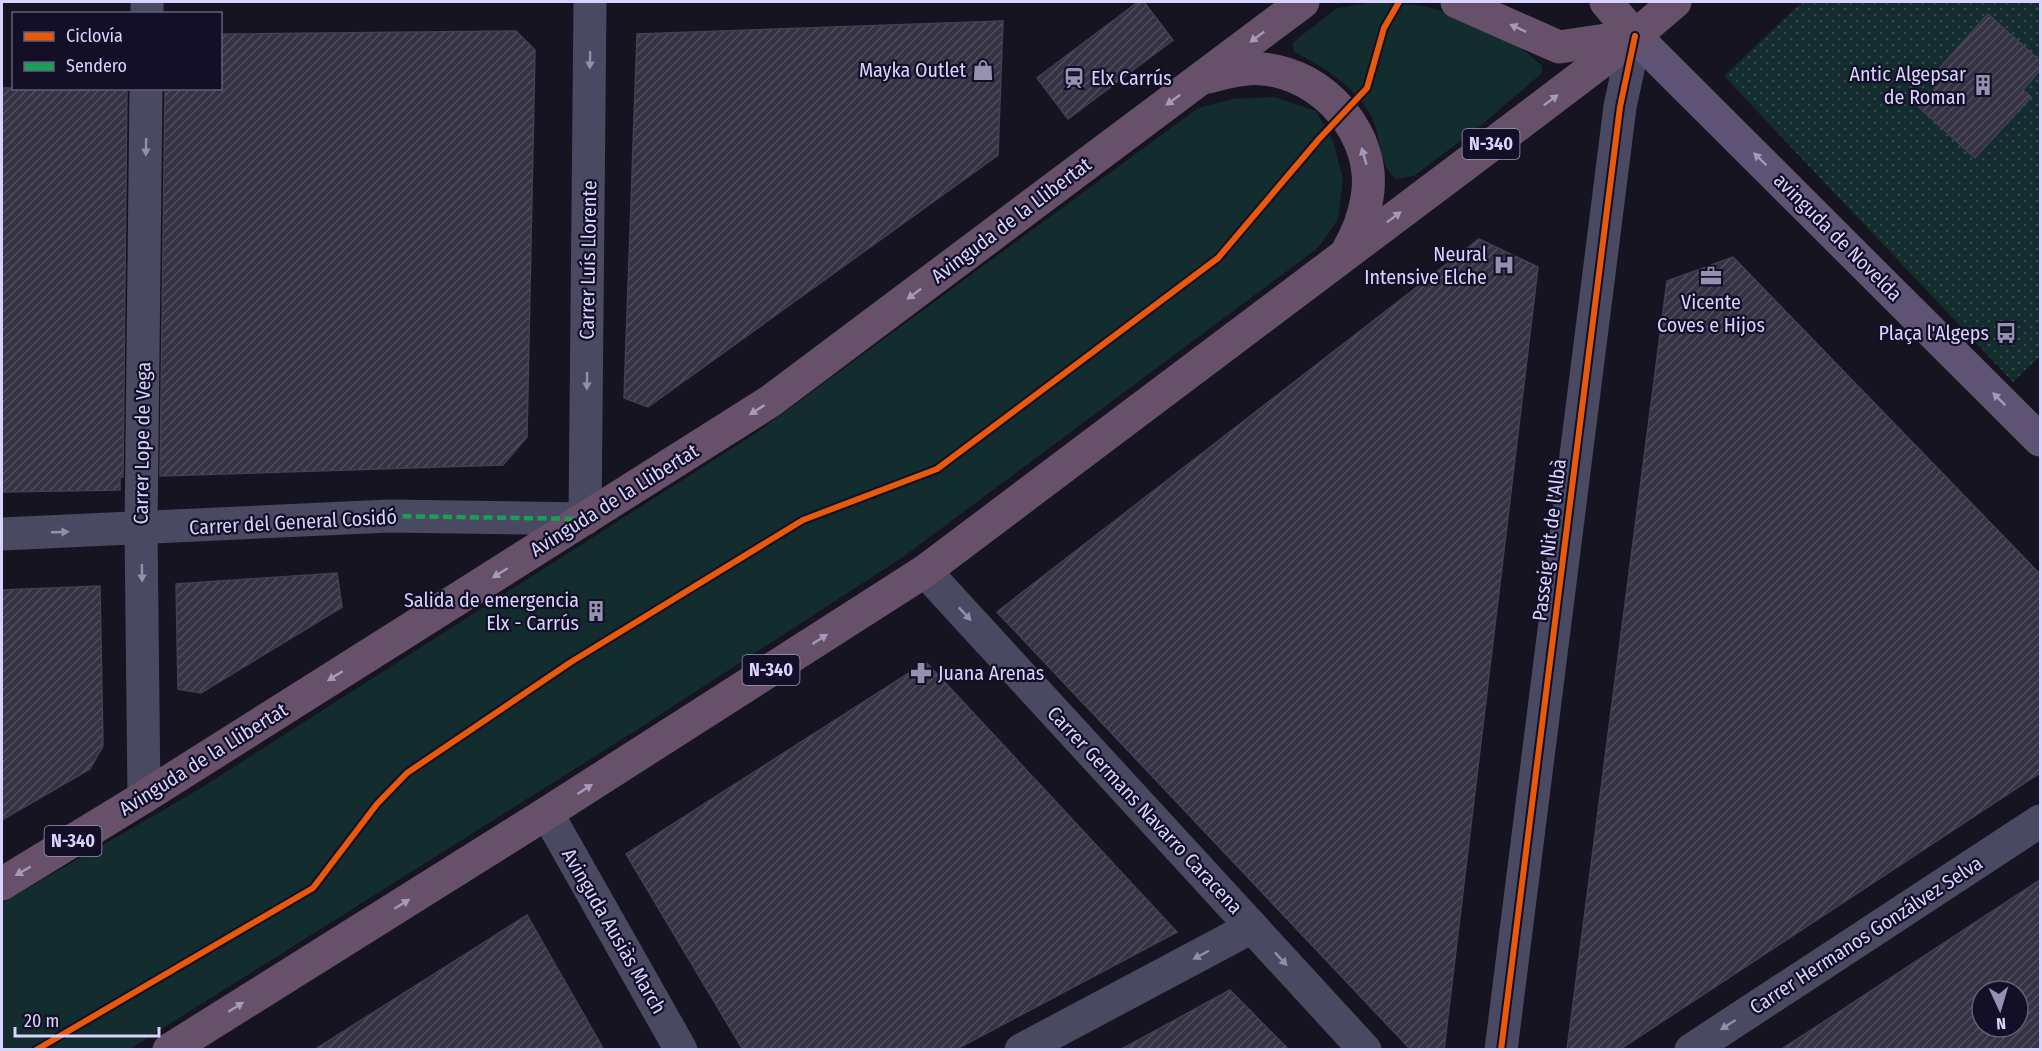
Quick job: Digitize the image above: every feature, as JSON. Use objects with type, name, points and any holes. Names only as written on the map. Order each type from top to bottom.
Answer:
[{"type":"highway","name":"Avinguda de la Llibertat","points":[[2,884],[144,797],[769,402],[1304,2]]},
{"type":"highway","points":[[1457,2],[1559,47],[1635,36]]},
{"type":"highway","points":[[1606,2],[1635,36]]},
{"type":"highway","points":[[1634,2],[1635,36]]},
{"type":"highway","name":"Avinguda de la Llibertat","points":[[169,1050],[547,813],[925,571],[1635,36],[1675,2]]},
{"type":"highway","name":"Avinguda de la Llibertat","points":[[1201,79],[1232,70],[1263,69],[1293,75],[1321,91],[1343,112],[1359,138],[1367,166],[1368,196],[1361,225],[1347,252]]},
{"type":"main road","name":"avinguda de Novelda","points":[[1635,36],[2040,440]]},
{"type":"street","name":"Carrer Luís Llorente","points":[[585,519],[590,2]]},
{"type":"street","name":"Passeig Nit de l'Albà","points":[[1501,1050],[1620,107],[1635,36]]},
{"type":"street","name":"Carrer Lope de Vega","points":[[144,797],[141,529],[146,90]]},
{"type":"street","name":"Carrer del General Cosidó","points":[[2,534],[389,516],[585,519]]},
{"type":"street","name":"Carrer Germans Navarro Caracena","points":[[925,571],[1365,1050]]},
{"type":"street","name":"Avinguda Ausiàs March","points":[[547,813],[681,1050]]},
{"type":"street","name":"Carrer Hermanos Gonzálvez Selva","points":[[1691,1050],[2040,821]]},
{"type":"street","points":[[1021,1050],[1252,927]]},
{"type":"green space","points":[[1376,2],[1421,6],[1473,22],[1517,46],[1542,66],[1542,73],[1479,127],[1414,176],[1396,179],[1386,165],[1373,120],[1362,102],[1336,77],[1294,52],[1292,43],[1337,8]]},
{"type":"green space","points":[[1802,2],[2040,2],[2040,356],[2013,382],[1724,76]]},
{"type":"green space","points":[[1274,97],[1316,111],[1333,141],[1343,179],[1338,219],[1318,248],[903,557],[632,733],[130,1049],[2,1049],[2,903],[196,791],[756,433],[1198,108],[1233,99]]},
{"type":"building","points":[[1138,2],[1144,2],[1173,40],[1068,119],[1037,78]]},
{"type":"building","name":"Antic Algepsar de Roman","points":[[1988,14],[2040,61],[2040,70],[2023,90],[2031,97],[1975,158],[1919,107],[1943,80],[1935,73]]},
{"type":"building","points":[[1003,21],[998,155],[648,407],[624,398],[637,34]]},
{"type":"building","points":[[516,31],[535,50],[527,437],[503,465],[160,476],[165,90],[222,90],[222,34]]},
{"type":"building","points":[[2,88],[12,88],[12,90],[127,90],[123,477],[120,477],[120,490],[2,492]]},
{"type":"building","points":[[1479,239],[1538,267],[1444,1050],[1411,1050],[997,612]]},
{"type":"building","points":[[1733,257],[2040,574],[2040,773],[1619,1050],[1567,1050],[1667,281]]},
{"type":"building","points":[[337,573],[342,607],[201,693],[178,689],[176,584]]},
{"type":"building","points":[[100,586],[103,746],[90,769],[2,820],[2,590]]},
{"type":"building","points":[[926,662],[1177,932],[955,1050],[743,1050],[626,854]]},
{"type":"building","points":[[2040,880],[2040,1050],[1780,1050]]},
{"type":"building","points":[[527,915],[604,1050],[314,1050]]},
{"type":"building","points":[[1230,990],[1289,1050],[1120,1050]]},
{"type":"marked path","points":[[389,516],[585,519]]},
{"type":"cycle path","points":[[36,1050],[313,888],[377,804],[407,773],[571,662],[803,520],[937,469],[1218,258],[1319,139],[1367,88],[1384,28],[1399,2]]},
{"type":"cycle path","points":[[1501,1050],[1620,107],[1635,36]]},
{"type":"place","name":"Mayka Outlet","points":[[983,70]]},
{"type":"place","name":"Elx Carrús","points":[[1074,78]]},
{"type":"place","name":"Antic Algepsar de Roman","points":[[1983,85]]},
{"type":"place","name":"Neural Intensive Elche","points":[[1504,265]]},
{"type":"place","name":"Vicente Coves e Hijos","points":[[1711,276]]},
{"type":"place","name":"Plaça l'Algeps","points":[[2006,333]]},
{"type":"place","name":"Salida de emergencia Elx - Carrús","points":[[596,611]]},
{"type":"place","name":"Juana Arenas","points":[[921,673]]}]
